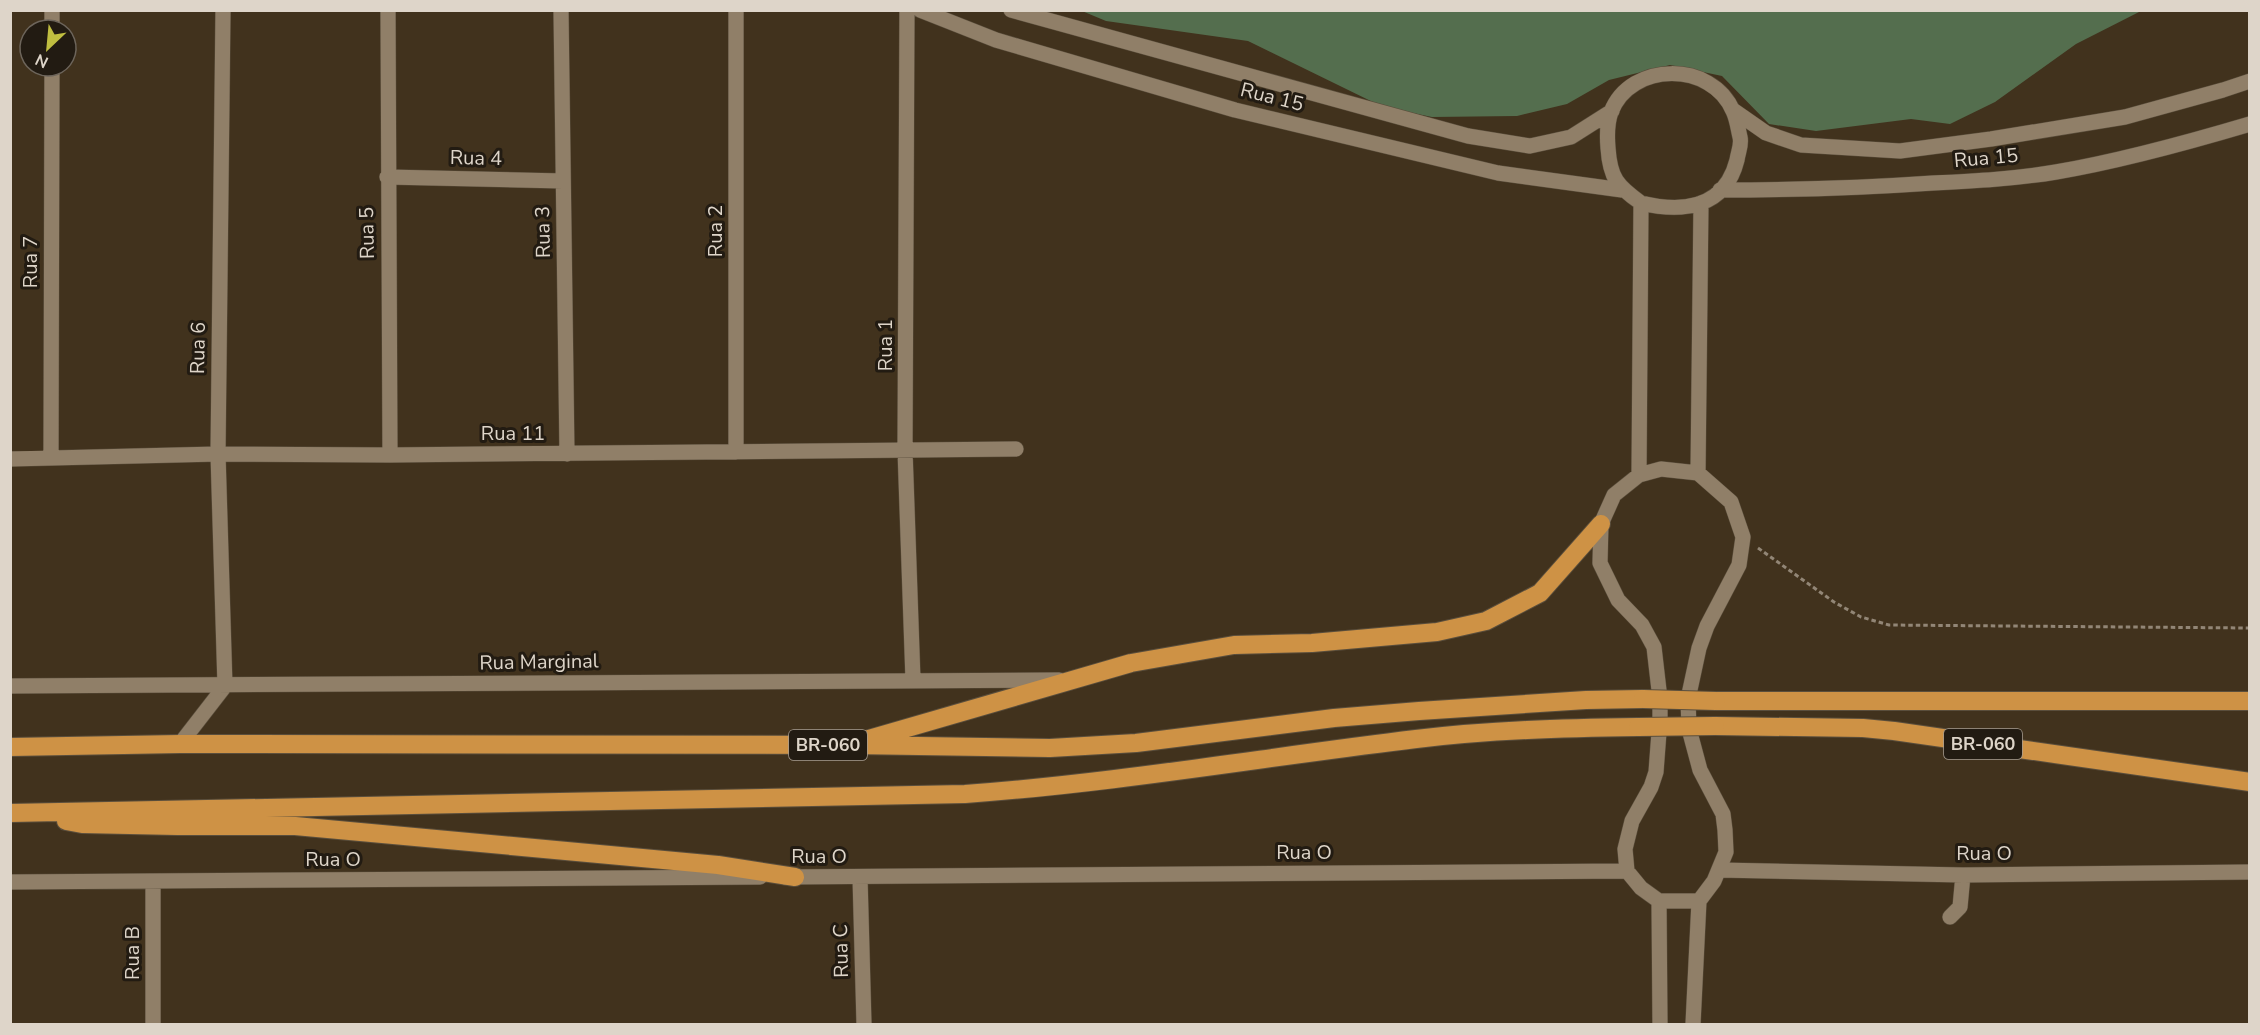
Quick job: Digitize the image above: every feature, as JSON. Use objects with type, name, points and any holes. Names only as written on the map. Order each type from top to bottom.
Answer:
[{"type":"highway","points":[[852,745],[1131,663],[1234,645],[1312,643],[1437,632],[1486,621],[1540,593],[1601,524]]},
{"type":"highway","name":"BR-060","points":[[10,747],[180,744],[852,745],[1050,748],[1136,743],[1334,718],[1586,700],[2250,701]]},
{"type":"highway","name":"BR-060","points":[[14,813],[965,794],[1026,790],[1168,773],[1417,739],[1564,728],[1715,726],[1863,728],[2250,782]]},
{"type":"highway","points":[[14,813],[82,824],[295,826],[718,865],[795,877]]},
{"type":"street","name":"Rua 6","points":[[223,10],[218,454],[225,686]]},
{"type":"street","name":"Rua 5","points":[[388,10],[390,455]]},
{"type":"street","name":"Rua 3","points":[[561,10],[567,454]]},
{"type":"street","name":"Rua 2","points":[[736,10],[736,452]]},
{"type":"street","name":"Rua 1","points":[[907,10],[905,450],[913,680]]},
{"type":"street","name":"Rua 15","points":[[920,10],[996,40],[1234,110],[1498,173],[1622,190]]},
{"type":"street","name":"Rua 15","points":[[1011,10],[1468,136],[1530,146],[1571,137],[1612,111]]},
{"type":"street","points":[[1671,72],[1705,81],[1721,94],[1733,110],[1741,142],[1734,171],[1720,190],[1701,203],[1690,207],[1670,209],[1641,203],[1622,190],[1609,168],[1607,134],[1612,111],[1627,89],[1645,78],[1671,72]]},
{"type":"street","name":"Rua 7","points":[[51,458],[52,78]]},
{"type":"street","name":"Rua 15","points":[[1733,110],[1766,133],[1801,145],[1900,151],[2125,117],[2250,81]]},
{"type":"street","name":"Rua 15","points":[[1720,190],[1885,186],[1981,180],[2056,172],[2142,153],[2250,124]]},
{"type":"street","name":"Rua 4","points":[[387,177],[563,181]]},
{"type":"street","points":[[1639,474],[1641,203]]},
{"type":"street","points":[[1698,473],[1701,203]]},
{"type":"street","name":"Rua 11","points":[[10,459],[218,454],[567,454],[1016,449]]},
{"type":"street","points":[[1693,1024],[1699,901],[1714,881],[1726,852],[1723,814],[1700,770],[1689,729],[1688,699],[1699,648],[1707,626],[1738,566],[1743,537],[1731,502],[1698,473],[1660,469],[1639,474],[1614,495],[1601,524],[1600,564],[1618,600],[1642,625],[1654,647],[1660,699],[1656,772],[1651,787],[1632,820],[1625,849],[1627,871],[1641,888],[1659,901],[1699,901]]},
{"type":"street","name":"Rua Marginal","points":[[10,686],[1068,681]]},
{"type":"street","points":[[180,744],[225,686]]},
{"type":"street","name":"Rua O","points":[[1719,870],[1963,875],[2250,872]]},
{"type":"street","name":"Rua O","points":[[10,882],[1627,871]]},
{"type":"street","points":[[1955,912],[1963,875]]},
{"type":"street","name":"Rua C","points":[[860,877],[864,1024]]},
{"type":"street","name":"Rua B","points":[[153,881],[153,1024]]},
{"type":"street","points":[[1659,901],[1660,1024]]},
{"type":"path","points":[[1743,537],[1834,602],[1861,617],[1889,626],[2250,628]]},
{"type":"green space","points":[[1082,11],[2141,11],[2076,44],[1995,102],[1950,124],[1911,119],[1816,131],[1769,124],[1722,76],[1670,65],[1609,80],[1567,104],[1517,116],[1432,117],[1383,107],[1248,41],[1106,21]]}]
